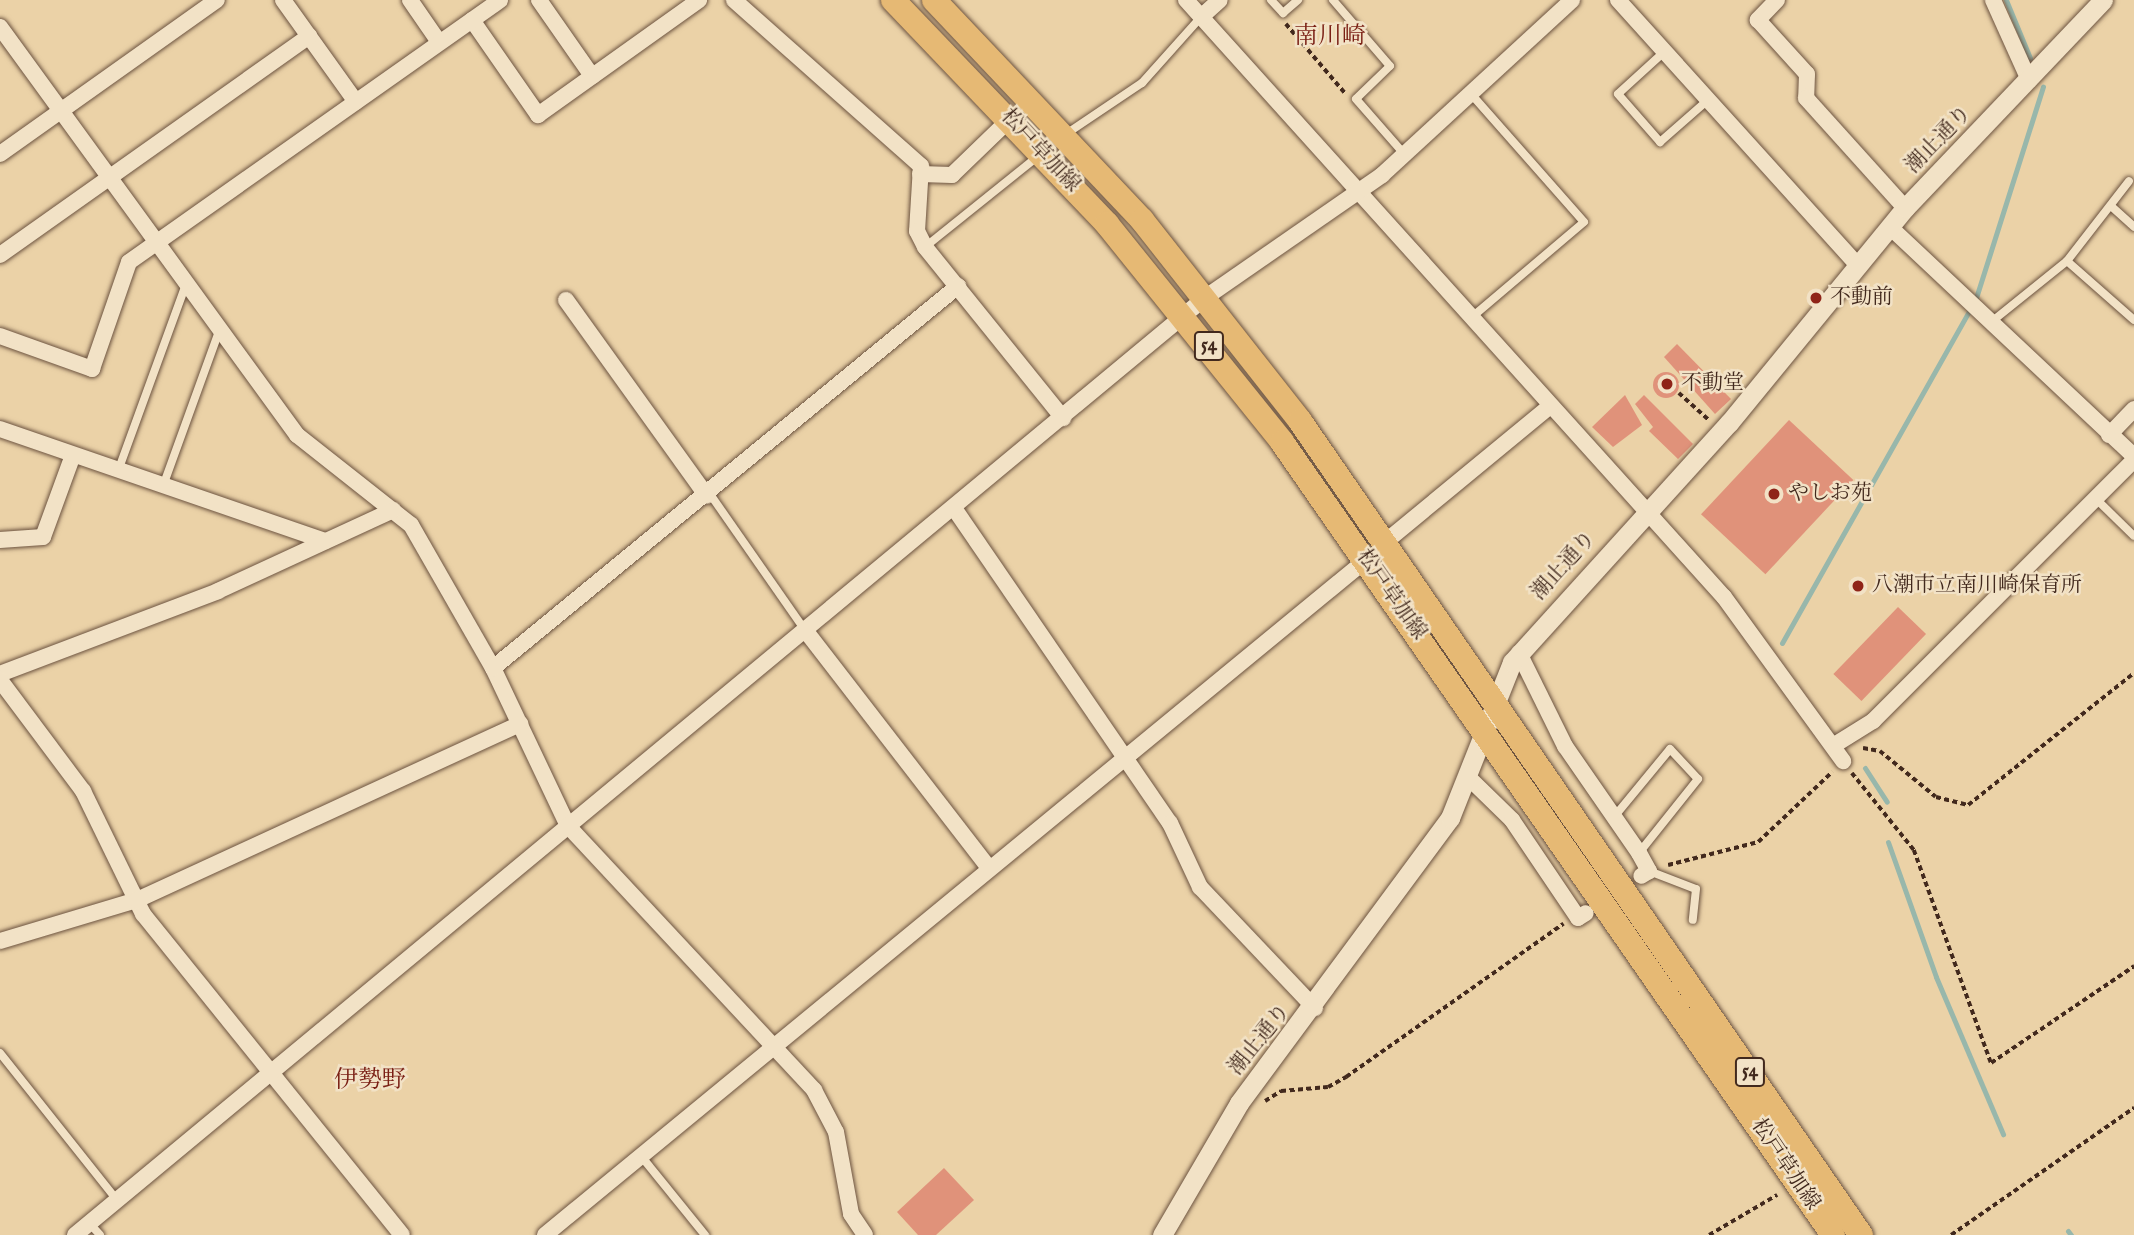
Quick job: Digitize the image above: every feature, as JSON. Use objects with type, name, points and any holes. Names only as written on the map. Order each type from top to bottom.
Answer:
[{"type":"main road","name":"松戸草加線","points":[[893,0],[1044,152],[1185,315],[1366,560],[1483,726],[1630,915],[1861,1235]]},
{"type":"main road","name":"松戸草加線","points":[[934,0],[1066,134],[1206,298],[1494,696],[1833,1235]]},
{"type":"street","points":[[0,154],[217,0]]},
{"type":"street","points":[[283,0],[356,102]]},
{"type":"street","points":[[410,0],[439,42]]},
{"type":"street","points":[[0,336],[92,369],[129,262],[500,0]]},
{"type":"street","points":[[540,0],[592,75]]},
{"type":"street","points":[[471,20],[538,115],[699,0]]},
{"type":"street","points":[[734,0],[921,166],[917,231],[925,247],[1063,418]]},
{"type":"street","points":[[1186,0],[1472,317],[1549,407],[1724,597],[1836,744],[1843,761]]},
{"type":"street","points":[[1201,17],[1220,0]]},
{"type":"street","points":[[75,1235],[95,1229],[117,1200],[1185,315],[1360,192],[1405,155],[1572,0]]},
{"type":"street","points":[[1618,0],[1856,264]]},
{"type":"street","points":[[1777,0],[1758,20],[1807,74],[1806,98],[1905,208]]},
{"type":"street","points":[[1993,0],[2029,80]]},
{"type":"street","name":"潮止通り","points":[[1162,1235],[1233,1112],[1315,1007],[1450,818],[1468,777],[1494,696],[1519,653],[1721,431],[1856,264],[1905,208],[2103,0]]},
{"type":"street","points":[[0,27],[185,287],[297,435],[411,525],[494,668],[568,826],[773,1046],[831,1116],[851,1214],[865,1235]]},
{"type":"street","points":[[0,255],[309,36]]},
{"type":"street","points":[[920,174],[952,175],[1011,118]]},
{"type":"street","points":[[1836,744],[1873,721],[2134,458],[1988,325],[1890,227]]},
{"type":"street","points":[[494,668],[709,495],[958,286]]},
{"type":"street","points":[[566,299],[709,495]]},
{"type":"street","points":[[1384,543],[1549,407]]},
{"type":"street","points":[[2109,435],[2134,409]]},
{"type":"street","points":[[0,429],[325,541]]},
{"type":"street","points":[[0,540],[43,537],[72,455]]},
{"type":"street","points":[[954,508],[1125,756],[1213,904],[1315,1007]]},
{"type":"street","points":[[0,674],[218,591],[393,510]]},
{"type":"street","points":[[545,1235],[988,867],[1366,560]]},
{"type":"street","points":[[805,630],[988,867]]},
{"type":"street","points":[[1519,653],[1565,746],[1639,853],[1645,874]]},
{"type":"street","points":[[0,680],[83,791],[137,900],[270,1073],[402,1235]]},
{"type":"street","points":[[0,941],[137,900],[520,724]]},
{"type":"street","points":[[1468,777],[1512,820],[1582,916]]},
{"type":"lane","points":[[1271,0],[1283,13],[1298,0]]},
{"type":"lane","points":[[1333,0],[1390,66],[1356,99],[1405,155]]},
{"type":"lane","points":[[1066,134],[1142,83],[1201,17]]},
{"type":"lane","points":[[1664,51],[1618,94],[1660,142],[1708,100]]},
{"type":"lane","points":[[1472,95],[1584,222],[1472,317]]},
{"type":"lane","points":[[925,247],[1044,152]]},
{"type":"lane","points":[[1988,325],[2067,261],[2129,181]]},
{"type":"lane","points":[[2111,206],[2134,227]]},
{"type":"lane","points":[[2067,261],[2134,320]]},
{"type":"lane","points":[[118,471],[185,287]]},
{"type":"lane","points":[[163,486],[219,331]]},
{"type":"lane","points":[[709,495],[805,630]]},
{"type":"lane","points":[[2095,498],[2134,536]]},
{"type":"lane","points":[[1614,817],[1670,749],[1698,779],[1639,853]]},
{"type":"lane","points":[[1645,874],[1696,889],[1693,920]]},
{"type":"lane","points":[[0,1053],[117,1200]]},
{"type":"lane","points":[[641,1156],[705,1235]]},
{"type":"path","points":[[1283,13],[1291,30],[1356,99]]},
{"type":"path","points":[[1679,393],[1721,431]]},
{"type":"path","points":[[1645,874],[1758,842],[1843,761],[1869,747],[1936,797],[1968,805],[2134,673]]},
{"type":"path","points":[[1843,761],[1914,850],[1991,1063],[2134,966]]},
{"type":"path","points":[[1260,1105],[1281,1091],[1328,1087],[1346,1077],[1582,916]]},
{"type":"path","points":[[1951,1235],[2134,1108]]},
{"type":"path","points":[[1709,1235],[1777,1195]]},
{"type":"building","points":[[1677,344],[1731,399],[1715,414],[1664,357]]},
{"type":"building","points":[[1666,372],[1675,376],[1679,385],[1675,394],[1666,398],[1657,394],[1653,385],[1657,376]]},
{"type":"building","points":[[1625,395],[1642,425],[1613,447],[1592,427]]},
{"type":"building","points":[[1644,395],[1693,444],[1678,459],[1649,431],[1653,427],[1635,404]]},
{"type":"building","name":"やしお苑","points":[[1789,420],[1853,480],[1765,574],[1701,514]]},
{"type":"building","points":[[1898,607],[1926,634],[1861,701],[1833,674]]},
{"type":"building","points":[[944,1168],[974,1200],[936,1235],[918,1235],[897,1212]]},
{"type":"waterway","points":[[2006,0],[2030,58]]},
{"type":"waterway","points":[[1782,643],[1975,301],[2043,87]]},
{"type":"waterway","points":[[1865,768],[1887,802]]},
{"type":"waterway","points":[[1888,842],[1936,977],[2003,1134]]},
{"type":"waterway","points":[[2068,1231],[2071,1235]]},
{"type":"place","name":"不動前","points":[[1816,298]]},
{"type":"place","name":"不動堂","points":[[1667,384]]},
{"type":"place","name":"やしお苑","points":[[1774,494]]},
{"type":"place","name":"八潮市立南川崎保育所","points":[[1858,586]]},
{"type":"district","name":"南川崎","points":[[1330,37]]},
{"type":"district","name":"伊勢野","points":[[370,1081]]}]
